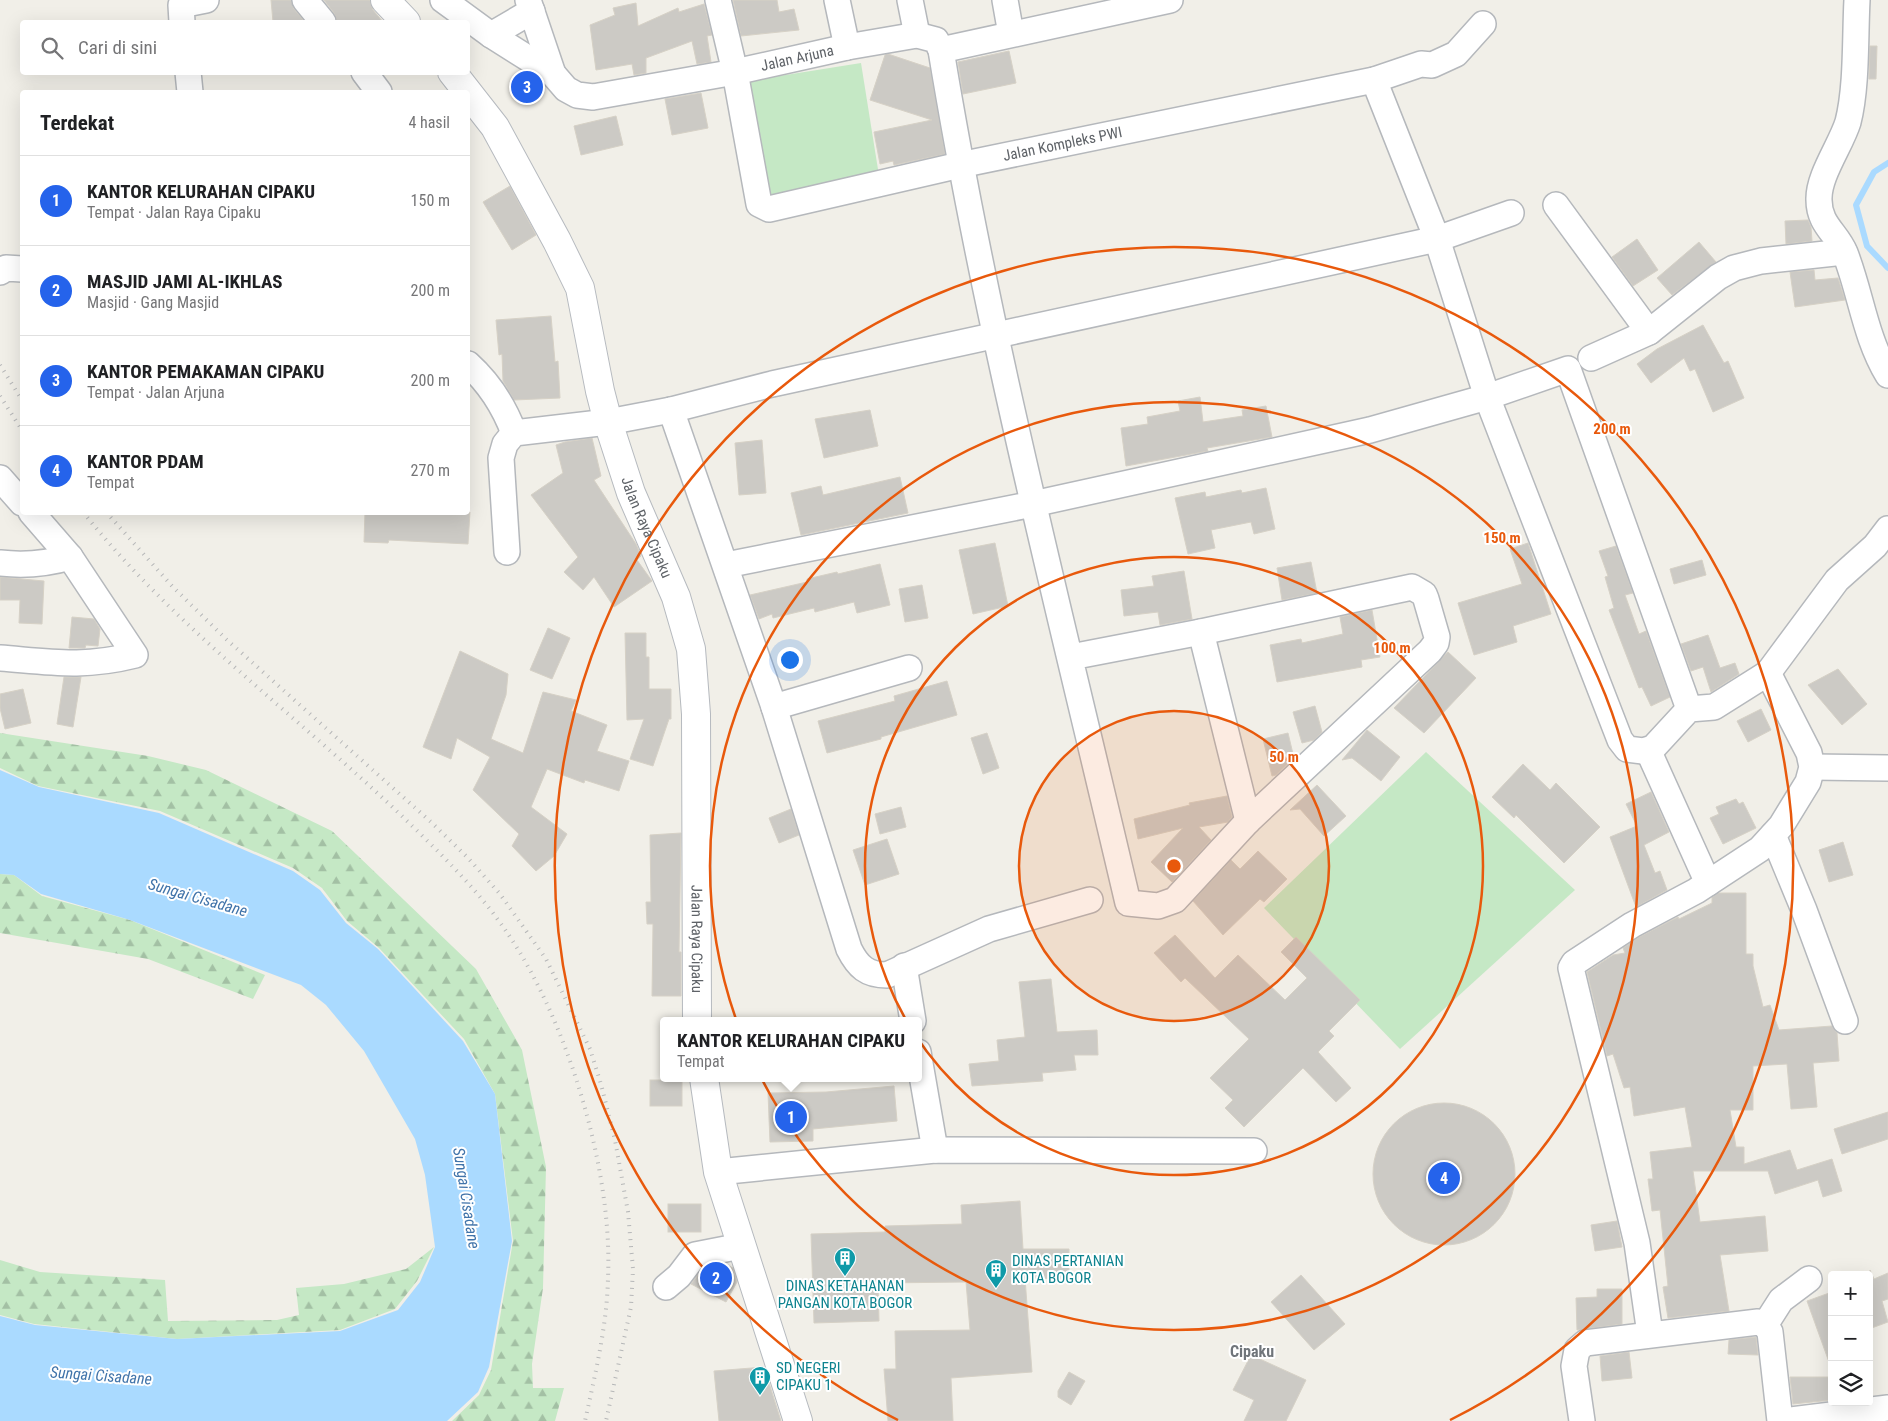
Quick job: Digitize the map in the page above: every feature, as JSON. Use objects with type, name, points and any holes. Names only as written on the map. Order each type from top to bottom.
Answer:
[{"type":"street","points":[[182,20],[181,5],[206,0]]},
{"type":"street","points":[[305,0],[321,20]]},
{"type":"street","points":[[385,0],[404,20]]},
{"type":"street","name":"Jalan Arjuna","points":[[443,0],[491,35],[553,74],[566,90],[577,95],[593,97],[735,72],[847,47],[917,35]]},
{"type":"street","name":"Jalan Kompleks PWI","points":[[718,0],[735,72],[759,204],[769,209],[960,165],[1374,80],[1420,64],[1432,65],[1456,54],[1483,24]]},
{"type":"street","points":[[837,0],[847,47]]},
{"type":"street","points":[[910,0],[917,35],[936,40],[941,50],[960,165],[995,334],[1033,504],[1071,657],[1128,903],[1158,906],[1175,900],[1248,821],[1430,651],[1436,643],[1436,631],[1424,594],[1412,587],[1201,632],[1071,657]]},
{"type":"street","points":[[1004,0],[1011,34]]},
{"type":"street","points":[[941,50],[1011,34],[1094,8],[1170,0]]},
{"type":"street","points":[[1857,0],[1852,101],[1848,122],[1823,181],[1818,198],[1820,215],[1844,252],[1866,329],[1879,360],[1888,375]]},
{"type":"street","points":[[491,35],[530,5],[553,74]]},
{"type":"street","points":[[188,75],[190,90]]},
{"type":"street","points":[[366,75],[378,90]]},
{"type":"street","name":"Jalan Raya Cipaku","points":[[454,75],[466,90]]},
{"type":"street","points":[[1374,80],[1437,239],[1487,397],[1620,740],[1628,749],[1648,750],[1689,709],[1714,707],[1768,673],[1836,580],[1875,546],[1888,529]]},
{"type":"street","name":"Jalan Raya Cipaku","points":[[470,95],[495,127],[557,241],[580,288],[608,422],[631,493],[676,597],[690,649],[696,714],[697,1017]]},
{"type":"street","points":[[1556,205],[1649,332]]},
{"type":"street","points":[[507,552],[501,458],[505,444],[514,433],[608,422],[671,410],[772,384],[995,334],[1437,239],[1510,213]]},
{"type":"street","points":[[1591,358],[1649,332],[1718,277],[1734,268],[1761,261],[1844,252]]},
{"type":"street","points":[[0,272],[6,268],[20,269]]},
{"type":"street","points":[[470,366],[483,378],[498,398],[514,433]]},
{"type":"street","points":[[726,565],[1033,504],[1370,430],[1487,397],[1568,369],[1689,709]]},
{"type":"street","points":[[671,410],[774,707],[852,954],[862,968],[872,975],[887,975],[989,929],[1090,900]]},
{"type":"street","points":[[0,478],[20,501]]},
{"type":"street","points":[[0,658],[65,665],[106,662],[135,655],[70,557],[34,515]]},
{"type":"street","points":[[0,563],[21,566],[48,563],[70,557]]},
{"type":"street","points":[[1201,632],[1248,821]]},
{"type":"street","points":[[774,707],[910,668]]},
{"type":"street","points":[[1650,1334],[1637,1243],[1571,968],[1574,963],[1632,925],[1708,883],[1760,849],[1782,826],[1808,782],[1812,767],[1809,753],[1768,673]]},
{"type":"street","points":[[1648,750],[1708,883]]},
{"type":"street","points":[[1812,767],[1888,768]]},
{"type":"street","points":[[1773,835],[1804,910],[1845,1021]]},
{"type":"street","points":[[904,966],[912,1017]]},
{"type":"street","points":[[922,1074],[936,1150]]},
{"type":"street","points":[[705,1082],[718,1172],[798,1421]]},
{"type":"street","points":[[718,1172],[936,1150],[1254,1151]]},
{"type":"street","points":[[666,1286],[678,1276],[695,1255],[741,1246]]},
{"type":"street","points":[[1765,1324],[1782,1300],[1809,1279]]},
{"type":"street","points":[[1582,1421],[1574,1366],[1576,1350],[1585,1343],[1758,1322],[1765,1324],[1772,1337],[1781,1421],[1888,1408]]},
{"type":"green space","points":[[861,63],[880,182],[760,204],[735,83]]},
{"type":"green space","points":[[0,733],[148,756],[206,770],[332,831],[476,969],[522,1050],[546,1167],[543,1288],[532,1364],[533,1388],[564,1388],[555,1421],[452,1421],[479,1395],[491,1370],[513,1241],[495,1094],[464,1039],[379,948],[347,921],[322,888],[293,868],[160,811],[38,786],[0,768]]},
{"type":"green space","points":[[1426,752],[1575,890],[1400,1049],[1264,908]]},
{"type":"green space","points":[[0,874],[14,875],[42,896],[130,920],[265,975],[253,999],[148,959],[0,933]]},
{"type":"green space","points":[[434,1247],[417,1281],[395,1309],[340,1330],[177,1339],[34,1324],[0,1315],[0,1260],[40,1272],[165,1280],[168,1321],[277,1320],[299,1315],[296,1288],[344,1284],[406,1269]]},
{"type":"water","name":"Sungai Cisadane","points":[[0,770],[39,787],[159,813],[293,871],[320,890],[346,923],[378,949],[463,1041],[495,1094],[512,1241],[489,1367],[478,1392],[447,1421],[0,1421],[0,1316],[35,1325],[177,1339],[340,1331],[398,1310],[420,1282],[435,1247],[425,1175],[415,1139],[364,1051],[326,1005],[301,985],[130,920],[41,894],[14,875],[0,874]]},
{"type":"building","points":[[271,0],[291,0],[294,9],[303,20],[273,20]]},
{"type":"building","points":[[324,0],[370,0],[373,10],[381,20],[336,20],[334,13]]},
{"type":"building","points":[[733,0],[777,0],[779,12],[794,9],[799,30],[741,36]]},
{"type":"building","points":[[636,3],[638,26],[678,8],[679,12],[704,4],[712,35],[707,36],[711,62],[697,64],[692,41],[646,58],[646,73],[634,75],[632,64],[596,70],[590,25],[615,15],[613,8]]},
{"type":"building","points":[[1870,46],[1877,46],[1876,79],[1869,79]]},
{"type":"building","points":[[1009,51],[1016,83],[963,94],[958,62]]},
{"type":"building","points":[[888,54],[930,68],[945,154],[894,165],[893,161],[880,164],[874,132],[932,120],[870,100],[885,55]]},
{"type":"building","points":[[525,73],[542,89],[529,102],[512,85]]},
{"type":"building","points":[[701,93],[708,128],[672,135],[665,99]]},
{"type":"building","points":[[616,116],[623,145],[581,155],[574,126]]},
{"type":"building","points":[[510,186],[536,235],[512,250],[483,202]]},
{"type":"building","points":[[1808,220],[1811,227],[1812,241],[1786,244],[1785,221]]},
{"type":"building","points":[[1637,239],[1658,270],[1633,286],[1612,257]]},
{"type":"building","points":[[1699,242],[1716,262],[1672,295],[1657,278]]},
{"type":"building","points":[[1814,270],[1815,280],[1838,278],[1845,300],[1795,307],[1790,272]]},
{"type":"building","points":[[551,316],[555,362],[558,361],[560,398],[514,400],[503,381],[502,354],[499,355],[496,320]]},
{"type":"building","points":[[1703,325],[1724,363],[1728,361],[1744,398],[1713,412],[1695,369],[1690,371],[1684,358],[1651,383],[1637,364],[1657,349]]},
{"type":"building","points":[[1200,397],[1203,422],[1243,416],[1242,410],[1266,406],[1272,437],[1207,448],[1208,451],[1126,466],[1121,428],[1148,424],[1147,417],[1180,411],[1178,401]]},
{"type":"building","points":[[870,410],[878,446],[824,458],[815,419]]},
{"type":"building","points":[[592,438],[601,476],[594,480],[636,544],[641,556],[637,560],[652,581],[614,607],[594,577],[583,590],[564,572],[578,557],[531,495],[563,473],[556,445]]},
{"type":"building","points":[[762,440],[766,493],[739,495],[735,443]]},
{"type":"building","points":[[900,477],[908,513],[801,535],[791,493],[821,486],[823,495]]},
{"type":"building","points":[[1266,488],[1275,529],[1254,534],[1251,522],[1211,530],[1215,548],[1188,554],[1175,498],[1205,492],[1206,497],[1241,490],[1242,493]]},
{"type":"building","points":[[365,515],[470,515],[468,544],[389,540],[388,543],[364,542]]},
{"type":"building","points":[[995,543],[1008,606],[973,614],[959,550]]},
{"type":"building","points":[[1528,543],[1551,614],[1513,626],[1517,642],[1474,655],[1458,603],[1522,584],[1510,549]]},
{"type":"building","points":[[1616,546],[1633,593],[1625,595],[1639,634],[1646,631],[1670,697],[1651,706],[1642,687],[1639,688],[1609,610],[1614,608],[1605,577],[1608,576],[1599,551]]},
{"type":"building","points":[[1702,560],[1706,575],[1674,584],[1670,569]]},
{"type":"building","points":[[1311,562],[1317,593],[1282,600],[1277,568]]},
{"type":"building","points":[[880,564],[890,605],[857,613],[854,602],[815,612],[814,608],[773,618],[772,614],[759,619],[750,595],[807,582],[807,579]]},
{"type":"building","points":[[1184,571],[1192,619],[1160,625],[1158,612],[1124,616],[1121,590],[1154,586],[1152,576]]},
{"type":"building","points":[[0,577],[44,581],[42,624],[19,623],[20,600],[0,600]]},
{"type":"building","points":[[922,585],[928,618],[905,622],[899,589]]},
{"type":"building","points":[[1372,610],[1380,657],[1361,660],[1362,667],[1277,682],[1270,645],[1301,639],[1302,643],[1343,634],[1340,617]]},
{"type":"building","points":[[72,617],[94,619],[100,629],[98,646],[86,645],[85,648],[69,648]]},
{"type":"building","points":[[548,628],[570,638],[552,679],[530,670]]},
{"type":"building","points":[[625,633],[646,633],[646,657],[649,657],[649,689],[671,689],[671,719],[669,719],[653,766],[630,759],[644,719],[627,720]]},
{"type":"building","points":[[1708,635],[1720,668],[1735,663],[1739,674],[1711,692],[1703,667],[1691,671],[1681,644]]},
{"type":"building","points":[[460,651],[508,674],[506,695],[491,739],[523,753],[543,692],[576,700],[571,711],[607,725],[597,751],[629,761],[619,791],[585,780],[584,783],[547,769],[531,807],[567,834],[554,856],[536,871],[512,846],[519,834],[473,790],[490,757],[457,738],[451,759],[423,747]]},
{"type":"building","points":[[1448,652],[1476,678],[1424,733],[1394,708]]},
{"type":"building","points":[[1838,669],[1867,704],[1842,725],[1808,685]]},
{"type":"building","points":[[64,677],[81,677],[73,727],[57,724]]},
{"type":"building","points":[[947,681],[957,715],[881,737],[881,739],[827,753],[818,721],[895,701],[894,696]]},
{"type":"building","points":[[23,689],[31,723],[5,729],[0,708],[0,694]]},
{"type":"building","points":[[1315,706],[1322,732],[1314,740],[1302,743],[1293,712]]},
{"type":"building","points":[[1761,709],[1771,730],[1748,742],[1737,721]]},
{"type":"building","points":[[1367,730],[1400,757],[1381,781],[1352,758],[1342,760]]},
{"type":"building","points":[[987,733],[999,768],[983,774],[971,738]]},
{"type":"building","points":[[1288,733],[1294,758],[1276,775],[1272,776],[1263,739]]},
{"type":"building","points":[[1523,764],[1550,790],[1556,783],[1600,827],[1564,863],[1516,815],[1514,818],[1492,797]]},
{"type":"building","points":[[1317,785],[1346,816],[1324,836],[1300,809],[1290,810]]},
{"type":"building","points":[[1651,792],[1669,832],[1644,845],[1655,873],[1660,871],[1667,890],[1636,907],[1610,837],[1637,826],[1626,804]]},
{"type":"building","points":[[1227,796],[1232,817],[1228,822],[1199,827],[1211,840],[1172,882],[1151,862],[1183,828],[1138,839],[1134,819],[1190,805],[1189,803]]},
{"type":"building","points":[[1736,799],[1739,804],[1743,802],[1756,828],[1723,844],[1710,818],[1719,814],[1716,807]]},
{"type":"building","points":[[901,807],[906,827],[880,834],[875,814]]},
{"type":"building","points":[[791,809],[799,835],[779,843],[769,818]]},
{"type":"building","points":[[681,833],[679,952],[681,952],[681,996],[652,996],[653,924],[647,924],[646,902],[651,902],[650,835]]},
{"type":"building","points":[[887,839],[899,874],[865,885],[853,850]]},
{"type":"building","points":[[1843,842],[1853,875],[1829,882],[1819,850]]},
{"type":"building","points":[[1258,851],[1287,879],[1264,902],[1260,899],[1223,935],[1193,901],[1231,860],[1240,869]]},
{"type":"building","points":[[1718,893],[1746,893],[1746,954],[1753,954],[1753,966],[1763,1007],[1770,1005],[1779,1030],[1832,1026],[1837,1033],[1839,1061],[1813,1063],[1817,1107],[1791,1109],[1787,1064],[1753,1066],[1753,1110],[1730,1110],[1736,1147],[1744,1147],[1744,1164],[1790,1150],[1797,1170],[1832,1159],[1842,1191],[1823,1197],[1818,1180],[1775,1194],[1768,1171],[1693,1171],[1700,1222],[1765,1216],[1768,1251],[1720,1255],[1729,1311],[1668,1318],[1663,1287],[1668,1286],[1660,1210],[1652,1211],[1648,1179],[1653,1179],[1650,1152],[1692,1147],[1685,1107],[1634,1116],[1630,1087],[1624,1088],[1613,1054],[1607,1056],[1587,972],[1613,955],[1625,953],[1623,948],[1639,937],[1678,917],[1679,919],[1712,903],[1712,897]]},
{"type":"building","points":[[1175,935],[1215,978],[1238,955],[1285,1000],[1307,978],[1281,952],[1296,937],[1360,1000],[1329,1031],[1334,1036],[1318,1052],[1351,1088],[1336,1102],[1303,1068],[1244,1127],[1225,1108],[1233,1100],[1210,1078],[1249,1039],[1185,978],[1181,982],[1154,953]]},
{"type":"building","points":[[1051,979],[1057,1032],[1097,1030],[1098,1055],[1074,1055],[1076,1070],[1042,1073],[1043,1081],[972,1086],[969,1064],[999,1061],[997,1040],[1025,1037],[1019,982]]},
{"type":"building","points":[[650,1080],[682,1082],[682,1106],[650,1106]]},
{"type":"building","points":[[894,1086],[897,1121],[813,1129],[813,1141],[770,1142],[768,1093],[826,1092]]},
{"type":"building","points":[[1444,1103],[1471,1109],[1483,1115],[1494,1124],[1503,1135],[1509,1147],[1515,1174],[1509,1201],[1503,1213],[1494,1224],[1483,1233],[1471,1239],[1444,1245],[1417,1239],[1405,1233],[1394,1224],[1385,1213],[1379,1201],[1373,1174],[1379,1147],[1385,1135],[1394,1124],[1405,1115],[1417,1109]]},
{"type":"building","points":[[1888,1112],[1888,1139],[1842,1154],[1834,1129]]},
{"type":"building","points":[[1020,1201],[1023,1249],[1069,1249],[1069,1279],[1025,1278],[1032,1372],[951,1378],[953,1421],[888,1421],[884,1369],[896,1369],[895,1331],[970,1330],[966,1282],[878,1283],[879,1321],[814,1323],[811,1234],[885,1232],[885,1226],[962,1224],[961,1205]]},
{"type":"building","points":[[668,1204],[701,1204],[701,1232],[668,1232]]},
{"type":"building","points":[[1617,1221],[1622,1247],[1595,1251],[1591,1225]]},
{"type":"building","points":[[724,1264],[733,1268],[737,1282],[726,1302],[691,1284],[703,1268]]},
{"type":"building","points":[[1888,1273],[1888,1299],[1882,1301],[1888,1322],[1873,1328],[1873,1277],[1874,1279]]},
{"type":"building","points":[[1301,1275],[1345,1324],[1314,1350],[1271,1302]]},
{"type":"building","points":[[1597,1289],[1622,1289],[1622,1324],[1577,1330],[1576,1298],[1597,1297]]},
{"type":"building","points":[[1828,1293],[1828,1359],[1807,1301]]},
{"type":"building","points":[[1756,1337],[1758,1355],[1728,1354],[1729,1340]]},
{"type":"building","points":[[1629,1352],[1632,1378],[1602,1381],[1600,1356]]},
{"type":"building","points":[[1251,1355],[1306,1380],[1286,1421],[1244,1421],[1254,1400],[1233,1390]]},
{"type":"building","points":[[764,1367],[781,1421],[719,1421],[714,1371]]},
{"type":"building","points":[[1069,1372],[1085,1381],[1071,1405],[1058,1397],[1058,1391]]},
{"type":"building","points":[[1790,1377],[1828,1377],[1828,1400],[1793,1404]]},
{"type":"waterway","points":[[1888,163],[1874,172],[1856,205],[1867,246],[1888,268]]},
{"type":"railway","points":[[0,365],[20,397]]},
{"type":"railway","points":[[0,396],[20,427]]},
{"type":"railway","points":[[86,515],[119,555],[158,595],[239,671],[364,781],[445,859],[495,916],[528,967],[548,1007],[582,1097],[603,1191],[608,1236],[607,1296],[600,1350],[585,1421]]},
{"type":"railway","points":[[109,515],[172,586],[226,639],[431,822],[468,858],[500,894],[546,959],[590,1049],[615,1140],[628,1212],[633,1269],[631,1307],[606,1421]]},
{"type":"place","name":"KANTOR PEMAKAMAN CIPAKU","points":[[527,87]]},
{"type":"place","name":"KANTOR KELURAHAN CIPAKU","points":[[791,1117]]},
{"type":"place","name":"KANTOR PDAM","points":[[1444,1178]]},
{"type":"place","name":"DINAS KETAHANAN PANGAN KOTA BOGOR","points":[[845,1277]]},
{"type":"place","name":"MASJID JAMI AL-IKHLAS","points":[[716,1278]]},
{"type":"place","name":"DINAS PERTANIAN KOTA BOGOR","points":[[996,1289]]},
{"type":"place","name":"SD NEGERI CIPAKU 1","points":[[760,1396]]},
{"type":"district","name":"Cipaku","points":[[1252,1351]]}]
